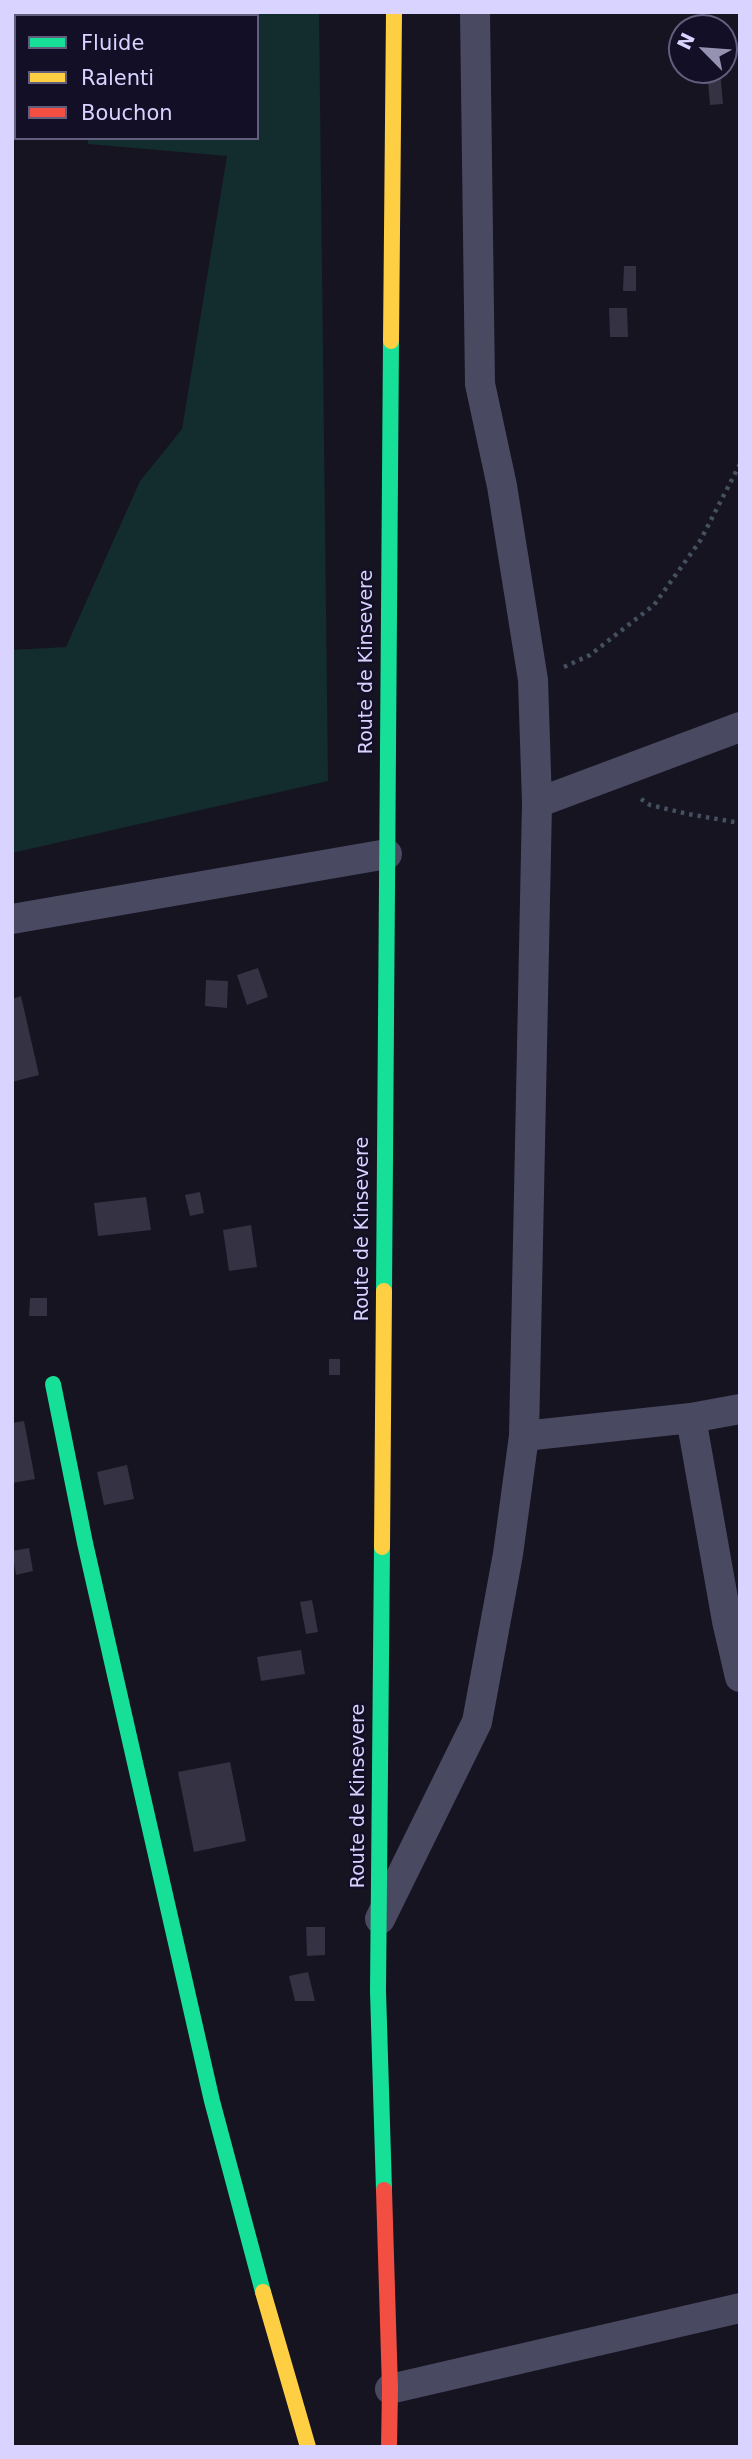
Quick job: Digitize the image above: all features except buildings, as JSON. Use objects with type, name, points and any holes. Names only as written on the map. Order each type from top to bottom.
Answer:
[{"type":"street","name":"Route de Kinsevere","points":[[389,2447],[390,2389],[378,1991],[394,12]]},
{"type":"street","points":[[379,1922],[477,1722],[508,1554],[524,1436],[537,803],[533,680],[502,486],[480,384],[475,12]]},
{"type":"street","points":[[537,803],[740,727]]},
{"type":"street","points":[[12,919],[387,854]]},
{"type":"street","points":[[52,1384],[85,1543],[212,2101],[254,2261],[308,2447]]},
{"type":"street","points":[[524,1436],[691,1418],[740,1409]]},
{"type":"street","points":[[691,1418],[727,1621],[740,1677]]},
{"type":"street","points":[[390,2389],[740,2308]]},
{"type":"path","points":[[533,680],[590,655],[654,605],[700,541],[740,464]]},
{"type":"path","points":[[605,776],[650,805],[740,823]]},
{"type":"green space","points":[[319,12],[328,781],[12,853],[12,650],[66,647],[140,481],[182,429],[227,156],[88,144],[88,140],[259,140],[259,14],[88,14]]},
{"type":"traffic: fast","points":[[384,1291],[391,341]]},
{"type":"traffic: fast","points":[[53,1384],[85,1543],[212,2101],[263,2292]]},
{"type":"traffic: fast","points":[[382,1547],[378,1991],[384,2190]]},
{"type":"traffic: slow","points":[[391,341],[394,12]]},
{"type":"traffic: slow","points":[[382,1547],[384,1291]]},
{"type":"traffic: slow","points":[[263,2292],[308,2447]]},
{"type":"traffic: jam","points":[[384,2190],[390,2389],[389,2447]]}]
